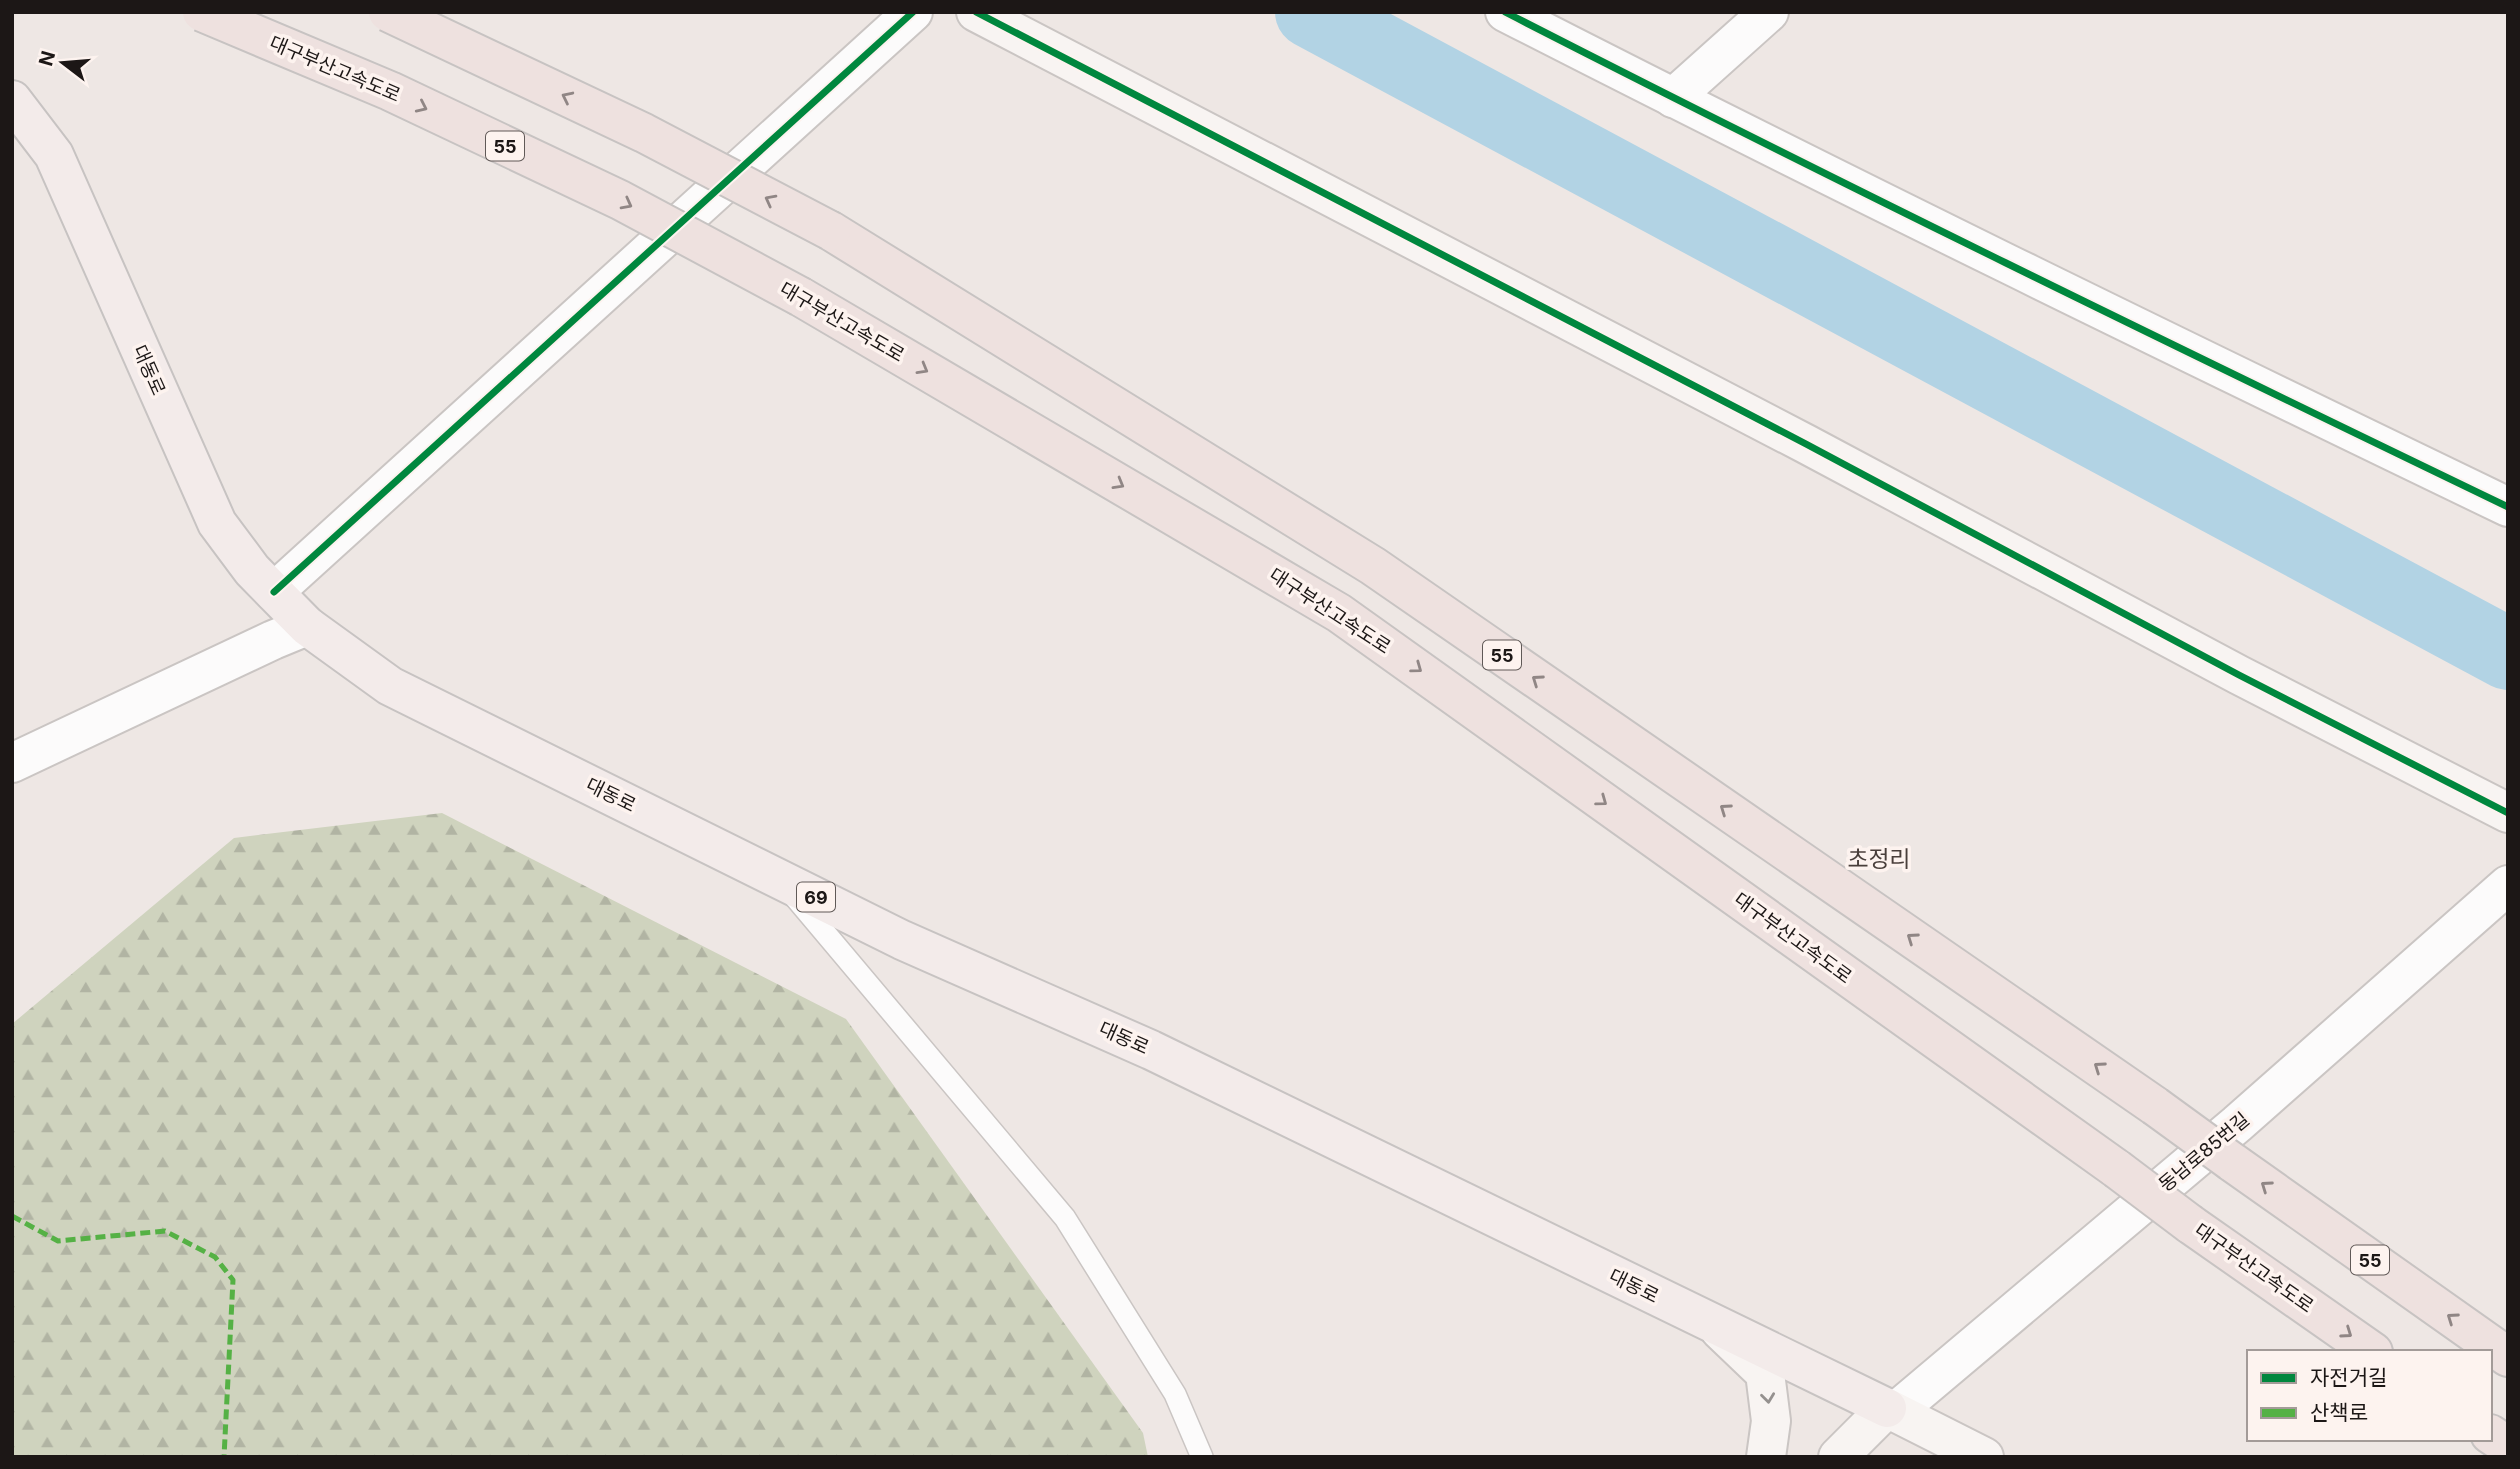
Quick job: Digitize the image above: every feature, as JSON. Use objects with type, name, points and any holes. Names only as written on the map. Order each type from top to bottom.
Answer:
[{"type":"highway","name":"대구부산고속도로","points":[[202,12],[390,92],[620,200],[801,297],[1339,613],[2190,1224],[2370,1350]]},
{"type":"highway","name":"55","points":[[388,12],[644,134],[831,231],[1373,566],[2155,1106],[2508,1357]]},
{"type":"highway","points":[[2492,1435],[2508,1446]]},
{"type":"main road","name":"대동로","points":[[12,100],[54,155],[217,523],[252,570],[307,626],[390,686],[902,940],[1151,1050],[1891,1410]]},
{"type":"street","points":[[274,593],[913,12]]},
{"type":"street","points":[[976,12],[1807,444],[2238,675],[2508,813]]},
{"type":"street","points":[[1505,12],[1673,98],[2221,368],[2508,506]]},
{"type":"street","points":[[1673,98],[1769,12]]},
{"type":"street","points":[[12,763],[307,626]]},
{"type":"street","name":"동남로85번길","points":[[1891,1410],[2237,1124],[2508,885]]},
{"type":"street","points":[[1716,1326],[1765,1373],[1771,1421],[1766,1457]]},
{"type":"street","points":[[1838,1457],[1891,1410],[1984,1457]]},
{"type":"lane","points":[[779,878],[1065,1218],[1175,1394],[1202,1457]]},
{"type":"green space","points":[[442,813],[846,1019],[1143,1433],[1148,1457],[12,1457],[12,1024],[234,838]]},
{"type":"waterway","points":[[1311,12],[2508,654]]},
{"type":"marked path","points":[[12,1216],[58,1241],[165,1231],[215,1257],[233,1280],[224,1457]]},
{"type":"cycle path","points":[[274,592],[913,12]]},
{"type":"cycle path","points":[[976,12],[1806,444],[2239,675],[2508,813]]},
{"type":"cycle path","points":[[1505,12],[2005,262],[2508,507]]},
{"type":"district","name":"초정리","points":[[1879,859]]}]
